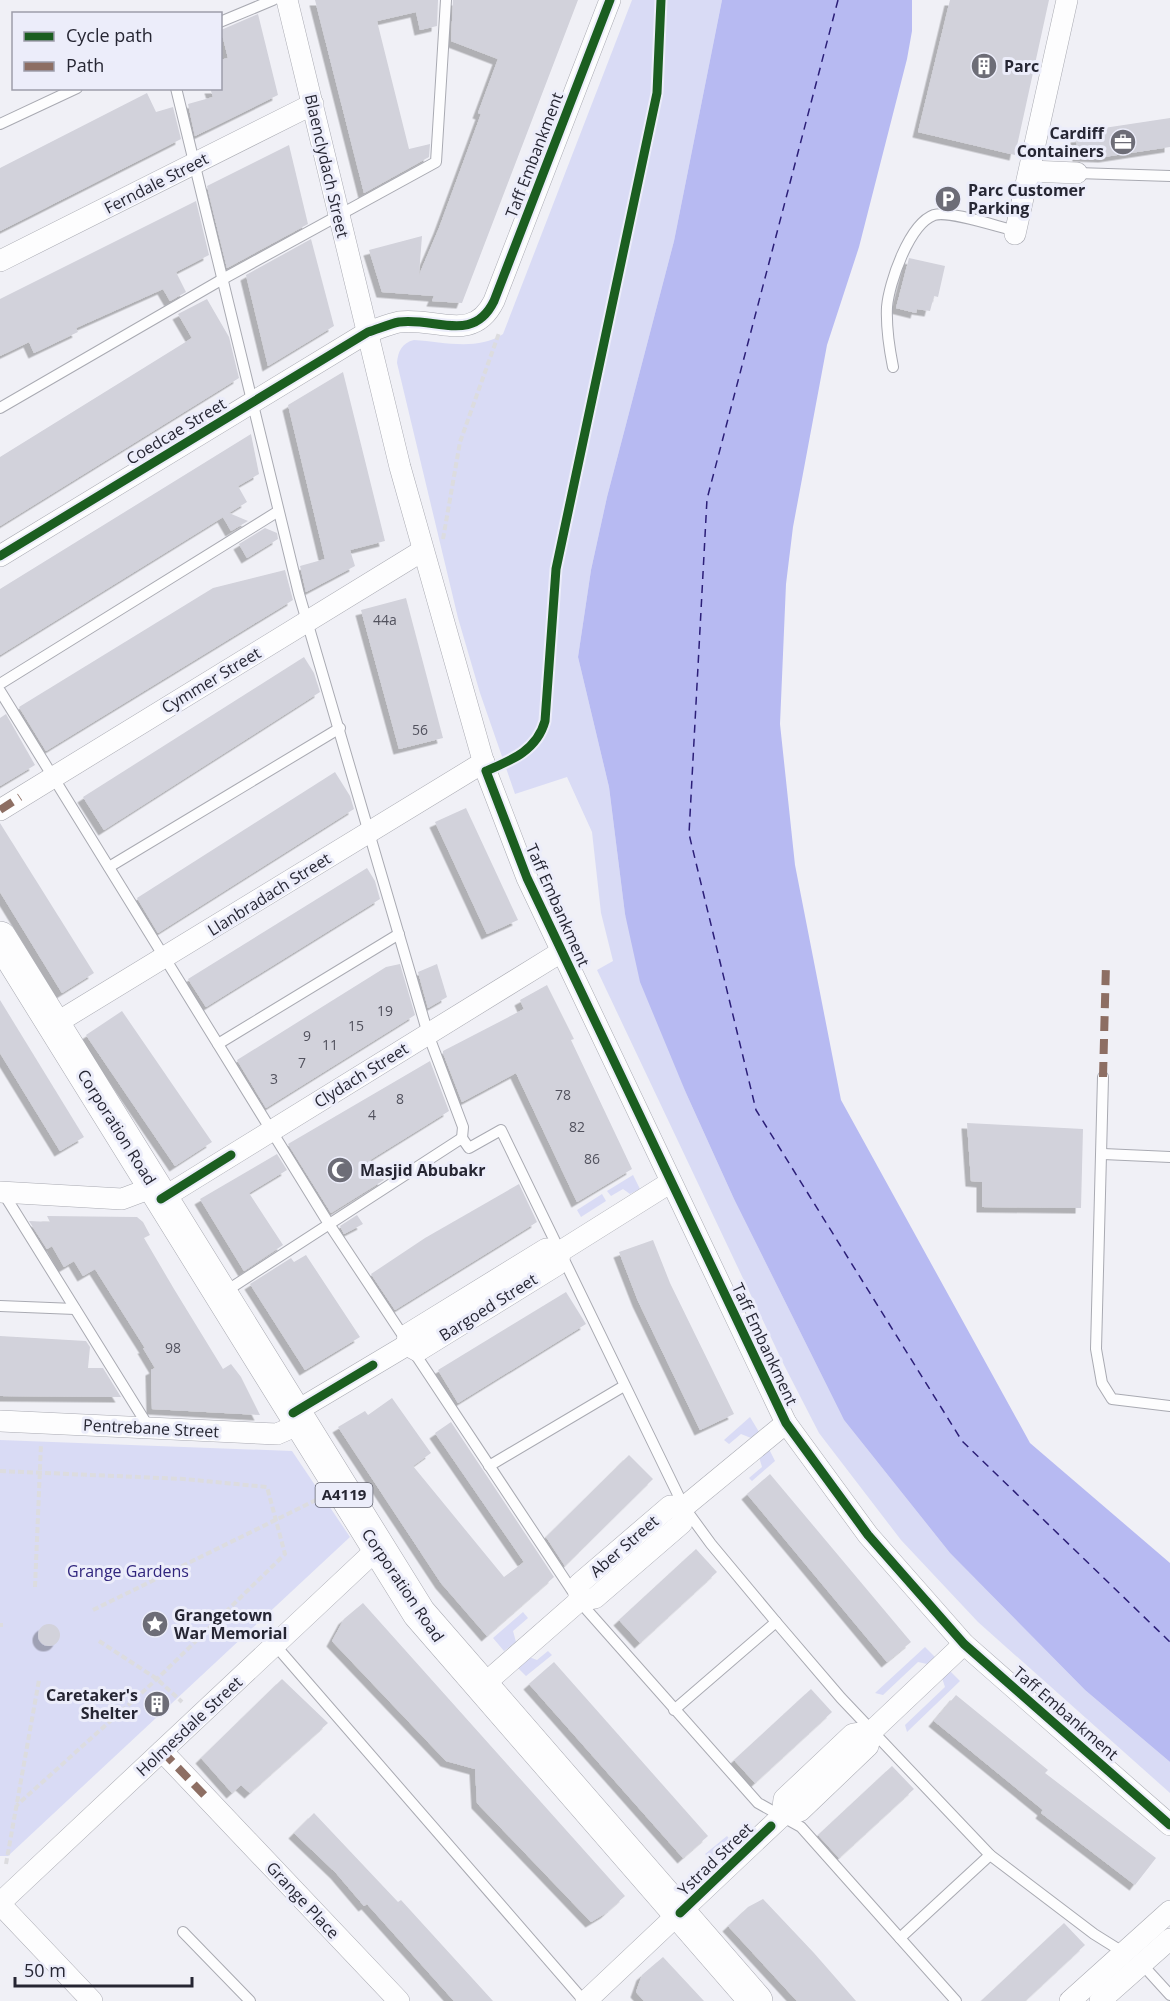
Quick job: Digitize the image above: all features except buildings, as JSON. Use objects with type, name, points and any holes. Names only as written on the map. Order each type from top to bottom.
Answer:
[{"type":"main road","name":"Corporation Road","points":[[3,950],[53,1025],[377,1549],[431,1629],[756,2001]]},
{"type":"street","name":"Taff Embankment","points":[[488,310],[610,0]]},
{"type":"street","points":[[1016,232],[1067,0]]},
{"type":"street","name":"Blaenclydach Street","points":[[286,1],[368,332]]},
{"type":"street","name":"Ferndale Street","points":[[0,261],[313,105]]},
{"type":"street","points":[[1030,171],[1077,173]]},
{"type":"street","name":"Coedcae Street","points":[[0,556],[368,332],[399,322],[467,326],[488,310]]},
{"type":"street","name":"Taff Embankment","points":[[368,332],[422,551],[484,762],[527,878],[786,1423],[868,1535],[964,1644],[1170,1825]]},
{"type":"street","name":"Cymmer Street","points":[[0,810],[422,551]]},
{"type":"street","name":"Llanbradach Street","points":[[53,1025],[484,762]]},
{"type":"street","name":"Clydach Street","points":[[1,1190],[122,1199],[157,1193],[231,1155],[561,952]]},
{"type":"street","name":"Bargoed Street","points":[[297,1419],[373,1365],[407,1345],[408,1334],[546,1249],[561,1251],[671,1182]]},
{"type":"street","name":"Pentrebane Street","points":[[0,1421],[148,1426],[277,1434],[297,1419]]},
{"type":"street","name":"Aber Street","points":[[482,1686],[579,1601],[579,1584],[670,1506],[684,1507],[786,1423]]},
{"type":"street","name":"Holmesdale Street","points":[[0,1904],[377,1549]]},
{"type":"street","name":"Ystrad Street","points":[[585,2001],[777,1821],[784,1799],[852,1734],[872,1731],[964,1644]]},
{"type":"street","name":"Grange Place","points":[[162,1751],[399,2001]]},
{"type":"street","points":[[0,1904],[92,2001]]},
{"type":"street","points":[[1070,2001],[1170,1911]]},
{"type":"street","points":[[1100,2001],[1170,1940]]},
{"type":"lane","points":[[0,408],[221,280],[436,162],[446,0]]},
{"type":"lane","points":[[222,21],[286,1]]},
{"type":"lane","points":[[0,124],[73,90]]},
{"type":"lane","points":[[176,90],[221,280],[307,622],[428,1034],[463,1127],[462,1138],[469,1148],[501,1130],[684,1507],[711,1544],[872,1731],[990,1855],[1094,1934],[1142,1964],[1170,1995]]},
{"type":"lane","points":[[1077,173],[1170,176]]},
{"type":"lane","points":[[893,367],[887,334],[888,304],[899,264],[917,227],[935,215],[973,219],[1016,232]]},
{"type":"lane","points":[[0,684],[278,512]]},
{"type":"lane","points":[[0,691],[329,1224],[407,1345],[579,1601],[758,1803],[777,1821],[801,1827],[956,2001]]},
{"type":"lane","points":[[109,867],[340,728]]},
{"type":"lane","points":[[218,1044],[399,934]]},
{"type":"lane","points":[[1103,1077],[1103,1154],[1096,1349],[1102,1383],[1112,1399],[1170,1406]]},
{"type":"lane","points":[[220,1294],[462,1138]]},
{"type":"lane","points":[[1103,1154],[1170,1157]]},
{"type":"lane","points":[[1,1190],[148,1426]]},
{"type":"lane","points":[[0,1306],[75,1309]]},
{"type":"lane","points":[[489,1466],[624,1386]]},
{"type":"lane","points":[[674,1710],[776,1622]]},
{"type":"lane","points":[[275,1645],[585,2001]]},
{"type":"lane","points":[[900,1938],[990,1855]]},
{"type":"lane","points":[[183,1932],[250,2001]]},
{"type":"path","points":[[422,551],[438,545],[446,536],[460,441],[499,332],[488,310]]},
{"type":"path","points":[[35,1587],[42,1423]]},
{"type":"path","points":[[0,1471],[184,1479],[267,1487],[285,1554],[157,1679],[17,1805]]},
{"type":"path","points":[[93,1610],[340,1488]]},
{"type":"path","points":[[99,1641],[157,1679],[198,1718]]},
{"type":"path","points":[[6,1864],[39,1680]]},
{"type":"green space","points":[[632,0],[722,0],[674,241],[607,497],[591,570],[578,657],[609,787],[625,914],[686,1093],[734,1199],[844,1420],[950,1553],[1085,1690],[1170,1762],[1170,1793],[978,1622],[901,1540],[819,1433],[784,1365],[597,970],[613,961],[601,913],[592,832],[567,777],[515,794],[480,693],[458,618],[397,363],[400,351],[410,341],[471,344],[503,334]]},
{"type":"green space","points":[[633,1175],[640,1189],[630,1194],[623,1189],[611,1196],[607,1191]]},
{"type":"green space","points":[[602,1194],[606,1201],[581,1217],[577,1210]]},
{"type":"green space","points":[[750,1417],[759,1432],[751,1438],[741,1434],[729,1444],[724,1440]]},
{"type":"green space","name":"Grange Gardens","points":[[0,1440],[292,1451],[350,1537],[8,1856],[0,1856]]},
{"type":"green space","points":[[769,1449],[775,1461],[752,1481],[749,1478],[762,1467],[759,1457]]},
{"type":"green space","points":[[523,1612],[528,1618],[513,1631],[516,1642],[504,1651],[493,1638]]},
{"type":"green space","points":[[925,1647],[935,1657],[927,1664],[918,1662],[883,1695],[875,1693]]},
{"type":"green space","points":[[548,1651],[552,1655],[526,1676],[517,1667],[529,1657],[537,1660]]},
{"type":"green space","points":[[950,1671],[960,1681],[907,1732],[905,1725],[945,1687],[942,1678]]},
{"type":"green space","points":[[727,1836],[733,1843],[712,1861],[705,1854]]},
{"type":"water","points":[[722,0],[912,0],[912,31],[907,59],[859,247],[827,345],[793,527],[786,584],[780,724],[795,865],[841,1100],[1030,1443],[1170,1563],[1170,1762],[1085,1690],[950,1553],[844,1420],[734,1199],[686,1093],[640,982],[625,914],[609,787],[578,657],[591,570],[607,497],[674,241]]},
{"type":"ferry route","points":[[838,0],[707,499],[689,834],[756,1110],[962,1441],[1170,1642]]},
{"type":"marked path","points":[[0,810],[20,797]]},
{"type":"marked path","points":[[1103,1077],[1106,964]]},
{"type":"marked path","points":[[162,1751],[207,1798]]},
{"type":"cycle path","points":[[0,556],[368,332],[399,322],[464,325],[476,322],[485,314],[494,301],[610,0]]},
{"type":"cycle path","points":[[661,0],[657,93],[556,569],[545,721],[530,747],[514,758],[486,771],[527,878],[786,1423],[868,1535],[964,1644],[1170,1825]]},
{"type":"cycle path","points":[[161,1199],[231,1155]]},
{"type":"cycle path","points":[[293,1413],[373,1365]]},
{"type":"cycle path","points":[[680,1913],[771,1826]]},
{"type":"place","name":"Parc","points":[[984,66]]},
{"type":"place","name":"Cardiff Containers","points":[[1123,142]]},
{"type":"place","name":"Parc Customer Parking","points":[[948,199]]},
{"type":"place","name":"Masjid Abubakr","points":[[340,1170]]},
{"type":"place","name":"Grangetown War Memorial","points":[[155,1624]]},
{"type":"place","name":"Caretaker's Shelter","points":[[157,1704]]}]
